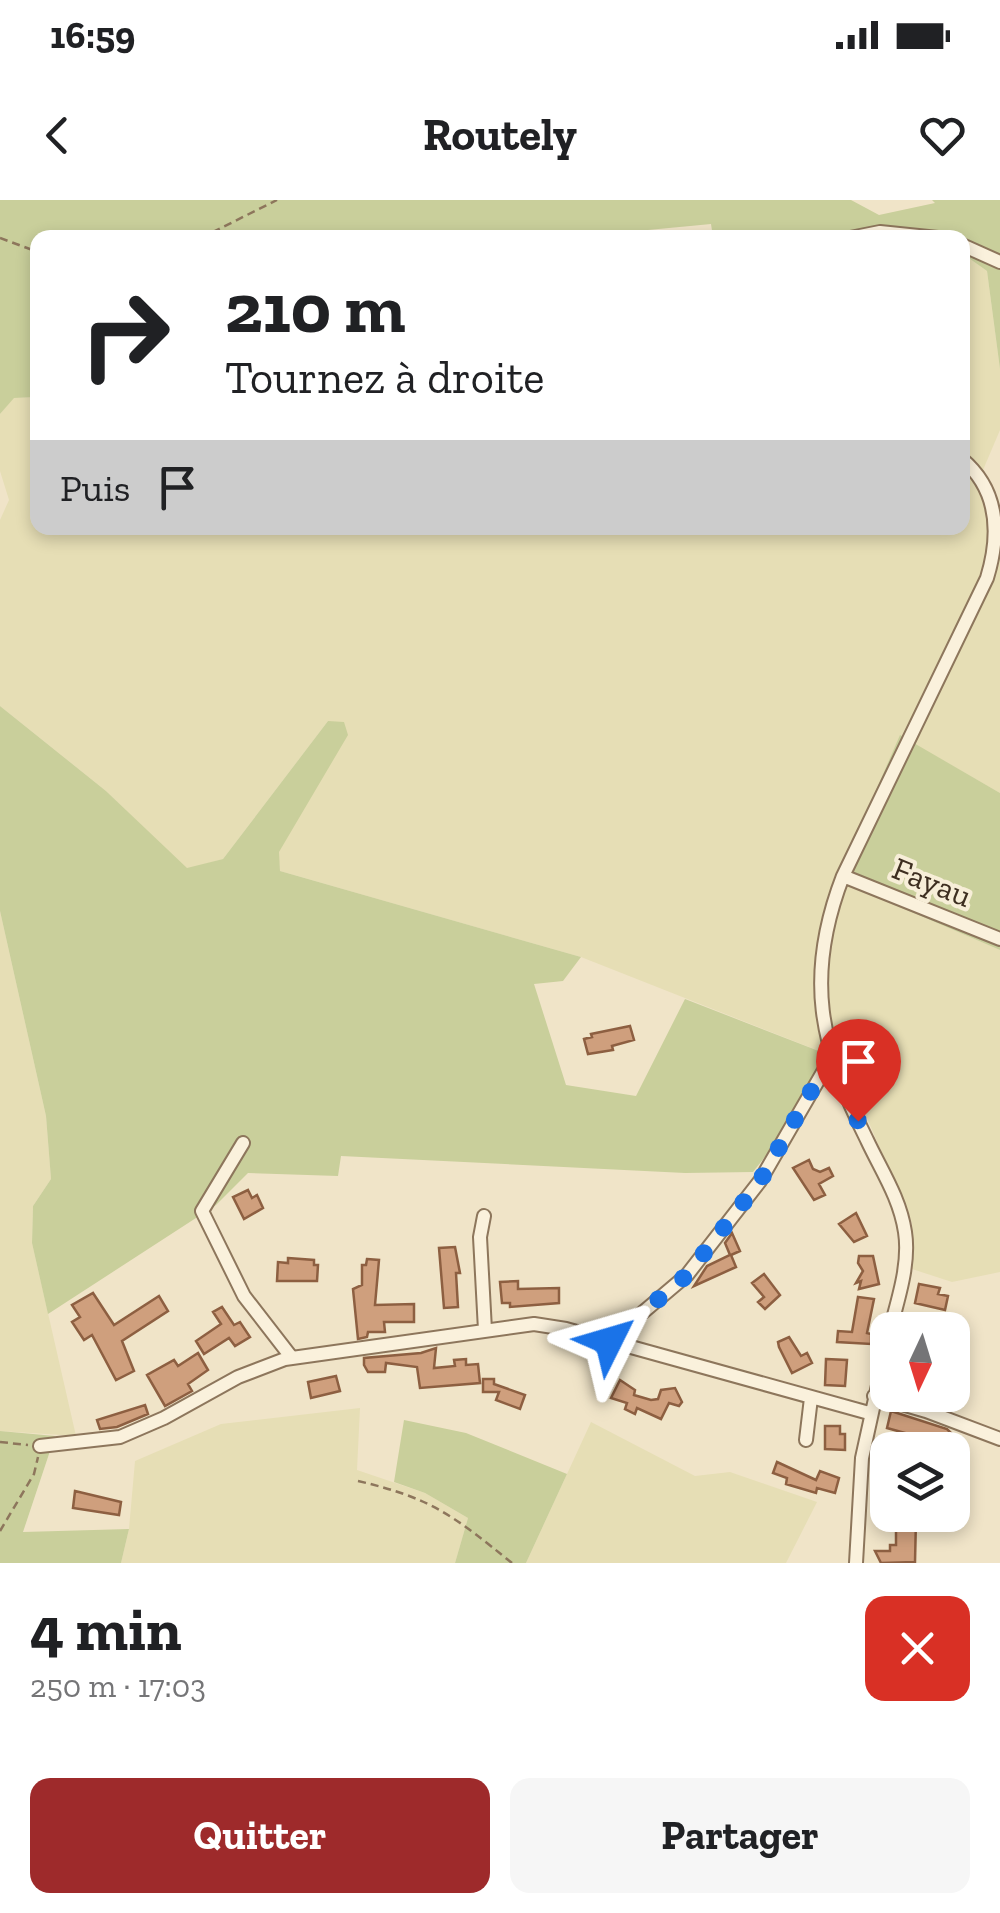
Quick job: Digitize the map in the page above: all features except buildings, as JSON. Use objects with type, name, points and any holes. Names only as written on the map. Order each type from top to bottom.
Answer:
[{"type":"street","points":[[970,249],[1000,262]]},
{"type":"street","points":[[894,1312],[905,1262],[901,1212],[832,1064],[823,1025],[820,981],[828,923],[843,876],[990,567],[996,538],[992,500],[984,481],[970,468]]},
{"type":"street","name":"Fayau","points":[[843,876],[1000,939]]},
{"type":"street","points":[[609,1341],[687,1275],[760,1181],[822,1072],[832,1064]]},
{"type":"street","points":[[243,1144],[202,1211],[244,1296],[292,1358]]},
{"type":"street","points":[[484,1216],[480,1236],[485,1330]]},
{"type":"street","points":[[40,1446],[120,1437],[164,1418],[238,1377],[292,1358],[534,1324],[869,1413]]},
{"type":"street","points":[[806,1440],[811,1398]]},
{"type":"street","points":[[856,1563],[859,1490],[870,1410]]},
{"type":"street","points":[[929,1412],[1000,1439]]},
{"type":"path","points":[[216,230],[277,200]]},
{"type":"path","points":[[0,238],[30,249]]},
{"type":"path","points":[[0,1442],[40,1446],[34,1474],[0,1531]]},
{"type":"path","points":[[358,1481],[410,1493],[458,1519],[512,1563]]},
{"type":"shaded area","points":[[970,259],[987,271],[1000,369],[1000,430],[983,470],[1000,515],[1000,793],[900,736],[837,880],[1000,950],[1000,1272],[952,1282],[912,1269],[912,1223],[842,1060],[581,957],[280,871],[278,852],[347,735],[328,721],[223,859],[187,869],[106,791],[0,706],[0,520],[9,500],[0,471],[0,414],[13,398],[30,397],[30,535],[970,535]]},
{"type":"shaded area","points":[[0,911],[46,1116],[51,1179],[33,1206],[32,1243],[76,1436],[0,1431]]},
{"type":"shaded area","points":[[360,1408],[357,1470],[425,1493],[468,1518],[455,1563],[121,1563],[129,1529],[135,1461],[221,1424]]},
{"type":"shaded area","points":[[591,1422],[695,1476],[730,1472],[817,1502],[786,1563],[526,1563]]},
{"type":"green space","points":[[0,200],[851,200],[879,215],[935,203],[932,200],[1000,200],[1000,369],[987,271],[970,259],[970,230],[712,230],[711,224],[648,230],[30,230],[30,397],[14,398],[0,414]]},
{"type":"green space","points":[[0,706],[106,791],[187,868],[223,859],[328,721],[344,722],[348,735],[279,852],[280,871],[581,957],[563,981],[534,984],[566,1085],[636,1096],[685,999],[842,1060],[846,1073],[827,1077],[753,1172],[685,1173],[341,1156],[338,1176],[248,1173],[216,1205],[48,1314],[32,1243],[33,1206],[51,1179],[46,1116],[0,911]]},
{"type":"green space","points":[[900,735],[1000,793],[1000,950],[837,880]]},
{"type":"green space","points":[[404,1420],[466,1433],[567,1474],[526,1563],[455,1563],[468,1518],[425,1493],[394,1482]]},
{"type":"green space","points":[[0,1431],[55,1436],[23,1532],[129,1529],[121,1563],[0,1563]]},
{"type":"route","points":[[609,1341],[687,1275],[760,1181],[822,1072],[832,1064],[858,1121]]}]
